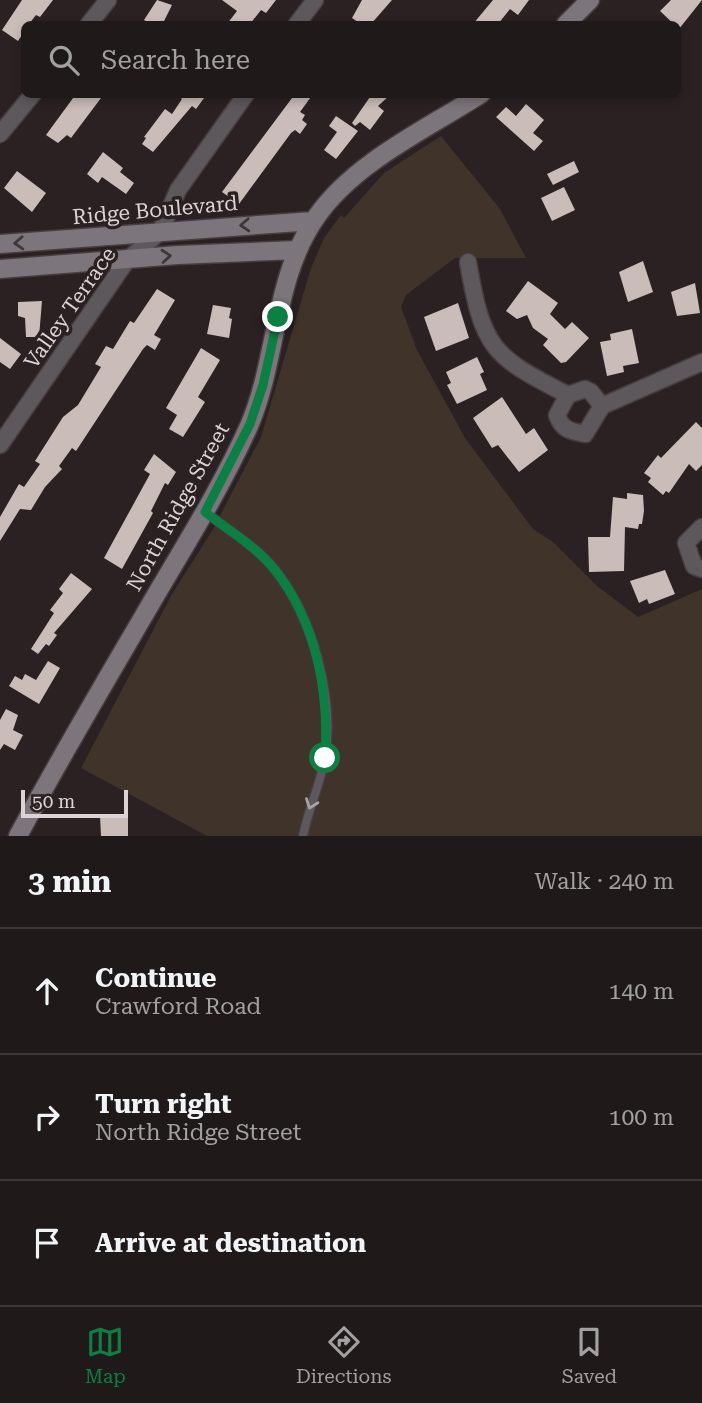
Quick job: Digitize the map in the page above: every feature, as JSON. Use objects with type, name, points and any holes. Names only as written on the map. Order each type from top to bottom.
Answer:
[{"type":"street","points":[[91,21],[108,0]]},
{"type":"street","points":[[299,21],[315,0]]},
{"type":"street","points":[[568,21],[590,0]]},
{"type":"street","points":[[0,134],[30,98]]},
{"type":"street","name":"Valley Terrace","points":[[0,445],[127,260],[160,232],[178,190],[243,98]]},
{"type":"street","name":"North Ridge Street","points":[[23,834],[205,512],[250,424],[263,385],[297,250],[313,221],[334,194],[357,174],[475,98]]},
{"type":"street","name":"Ridge Boulevard","points":[[0,244],[100,239],[313,221]]},
{"type":"street","points":[[0,269],[297,250]]},
{"type":"street","points":[[468,262],[477,314],[485,335],[522,372],[568,395]]},
{"type":"street","points":[[602,406],[591,392],[584,389],[568,395],[557,415],[560,424],[567,430],[585,434],[602,406],[702,362]]},
{"type":"street","points":[[702,527],[686,543],[694,566],[702,569]]},
{"type":"lane","points":[[205,512],[274,569],[302,615],[320,667],[327,731],[325,758],[303,836]]},
{"type":"shaded area","points":[[441,136],[500,209],[526,258],[455,258],[406,295],[401,307],[417,350],[465,438],[533,529],[553,542],[597,586],[638,617],[702,589],[702,836],[207,836],[81,768],[172,594],[212,531],[261,437],[311,268],[324,238],[341,215],[344,218],[384,173]]},
{"type":"building","points":[[22,0],[53,0],[40,17],[36,15],[31,21],[21,21],[21,36],[18,41],[2,30]]},
{"type":"building","points":[[157,0],[172,5],[164,21],[144,20]]},
{"type":"building","points":[[222,0],[276,0],[266,13],[261,10],[252,21],[229,21],[237,11]]},
{"type":"building","points":[[362,0],[392,0],[374,21],[356,21],[352,18]]},
{"type":"building","points":[[493,0],[529,0],[518,15],[510,9],[500,21],[476,21]]},
{"type":"building","points":[[671,0],[702,0],[681,26],[681,21],[671,21],[660,11]]},
{"type":"building","points":[[73,98],[101,98],[71,138],[67,135],[58,143],[46,135]]},
{"type":"building","points":[[204,98],[196,109],[192,106],[153,152],[142,144],[146,138],[144,137],[165,109],[172,114],[182,99]]},
{"type":"building","points":[[292,98],[310,98],[300,112],[305,115],[302,120],[307,124],[300,134],[295,130],[291,133],[239,204],[222,192]]},
{"type":"building","points":[[369,98],[387,98],[378,106],[384,111],[370,130],[360,122],[355,126],[352,123]]},
{"type":"building","points":[[526,104],[544,120],[533,133],[543,141],[534,151],[496,117],[506,107],[516,116]]},
{"type":"building","points":[[336,116],[358,131],[336,159],[324,150],[337,132],[329,126]]},
{"type":"building","points":[[103,152],[123,168],[120,172],[134,183],[126,194],[102,177],[98,183],[87,174]]},
{"type":"building","points":[[574,161],[579,172],[553,185],[547,174]]},
{"type":"building","points":[[17,171],[46,193],[32,212],[4,188]]},
{"type":"building","points":[[564,187],[575,210],[552,221],[541,198]]},
{"type":"building","points":[[643,261],[653,292],[628,302],[619,272]]},
{"type":"building","points":[[528,281],[558,303],[550,314],[565,329],[572,322],[589,338],[566,362],[561,363],[543,345],[548,339],[533,328],[527,315],[517,319],[506,311]]},
{"type":"building","points":[[695,283],[700,313],[677,316],[671,292]]},
{"type":"building","points":[[157,289],[175,300],[154,335],[161,339],[155,350],[147,345],[143,349],[76,451],[72,448],[59,466],[62,469],[45,487],[31,510],[20,509],[0,541],[0,517],[19,484],[24,487],[40,464],[35,461],[63,417],[78,405],[101,367],[95,364],[106,346],[113,349],[130,321],[134,323]]},
{"type":"building","points":[[42,301],[39,337],[26,337],[25,318],[18,316],[18,302]]},
{"type":"building","points":[[458,303],[469,338],[436,351],[424,317]]},
{"type":"building","points":[[213,305],[231,308],[229,338],[207,334]]},
{"type":"building","points":[[632,329],[639,363],[623,366],[624,372],[607,376],[600,342],[611,340],[610,334]]},
{"type":"building","points":[[0,338],[21,354],[10,369],[0,362]]},
{"type":"building","points":[[201,348],[220,360],[198,397],[205,402],[183,437],[169,429],[177,415],[166,408]]},
{"type":"building","points":[[477,357],[484,372],[480,374],[487,390],[457,404],[447,385],[451,383],[446,372]]},
{"type":"building","points":[[502,397],[526,434],[534,428],[548,450],[519,472],[498,445],[492,448],[473,418]]},
{"type":"building","points":[[696,422],[702,428],[702,465],[696,471],[689,464],[669,493],[666,491],[663,495],[648,482],[651,478],[644,473],[658,455],[661,458]]},
{"type":"building","points":[[154,454],[176,472],[168,485],[165,483],[151,511],[153,513],[122,569],[104,558],[150,474],[144,470]]},
{"type":"building","points":[[627,493],[643,495],[644,511],[642,524],[639,524],[638,529],[625,527],[624,571],[589,572],[588,537],[610,537],[613,497],[627,499]]},
{"type":"building","points":[[665,570],[675,594],[649,604],[647,599],[639,603],[630,581]]},
{"type":"building","points":[[71,573],[92,589],[54,633],[57,635],[49,646],[46,644],[38,654],[31,649],[54,613],[50,610],[63,593],[59,589]]},
{"type":"building","points":[[48,661],[60,668],[39,704],[9,686],[15,676],[22,680],[25,674],[36,680]]},
{"type":"building","points":[[6,709],[18,715],[13,730],[23,735],[15,750],[4,744],[0,750],[0,720]]},
{"type":"building","points":[[100,816],[128,816],[128,836],[101,836]]},
{"type":"route","points":[[278,317],[263,385],[250,424],[205,512],[274,569],[302,615],[320,667],[327,731],[325,758]]}]
